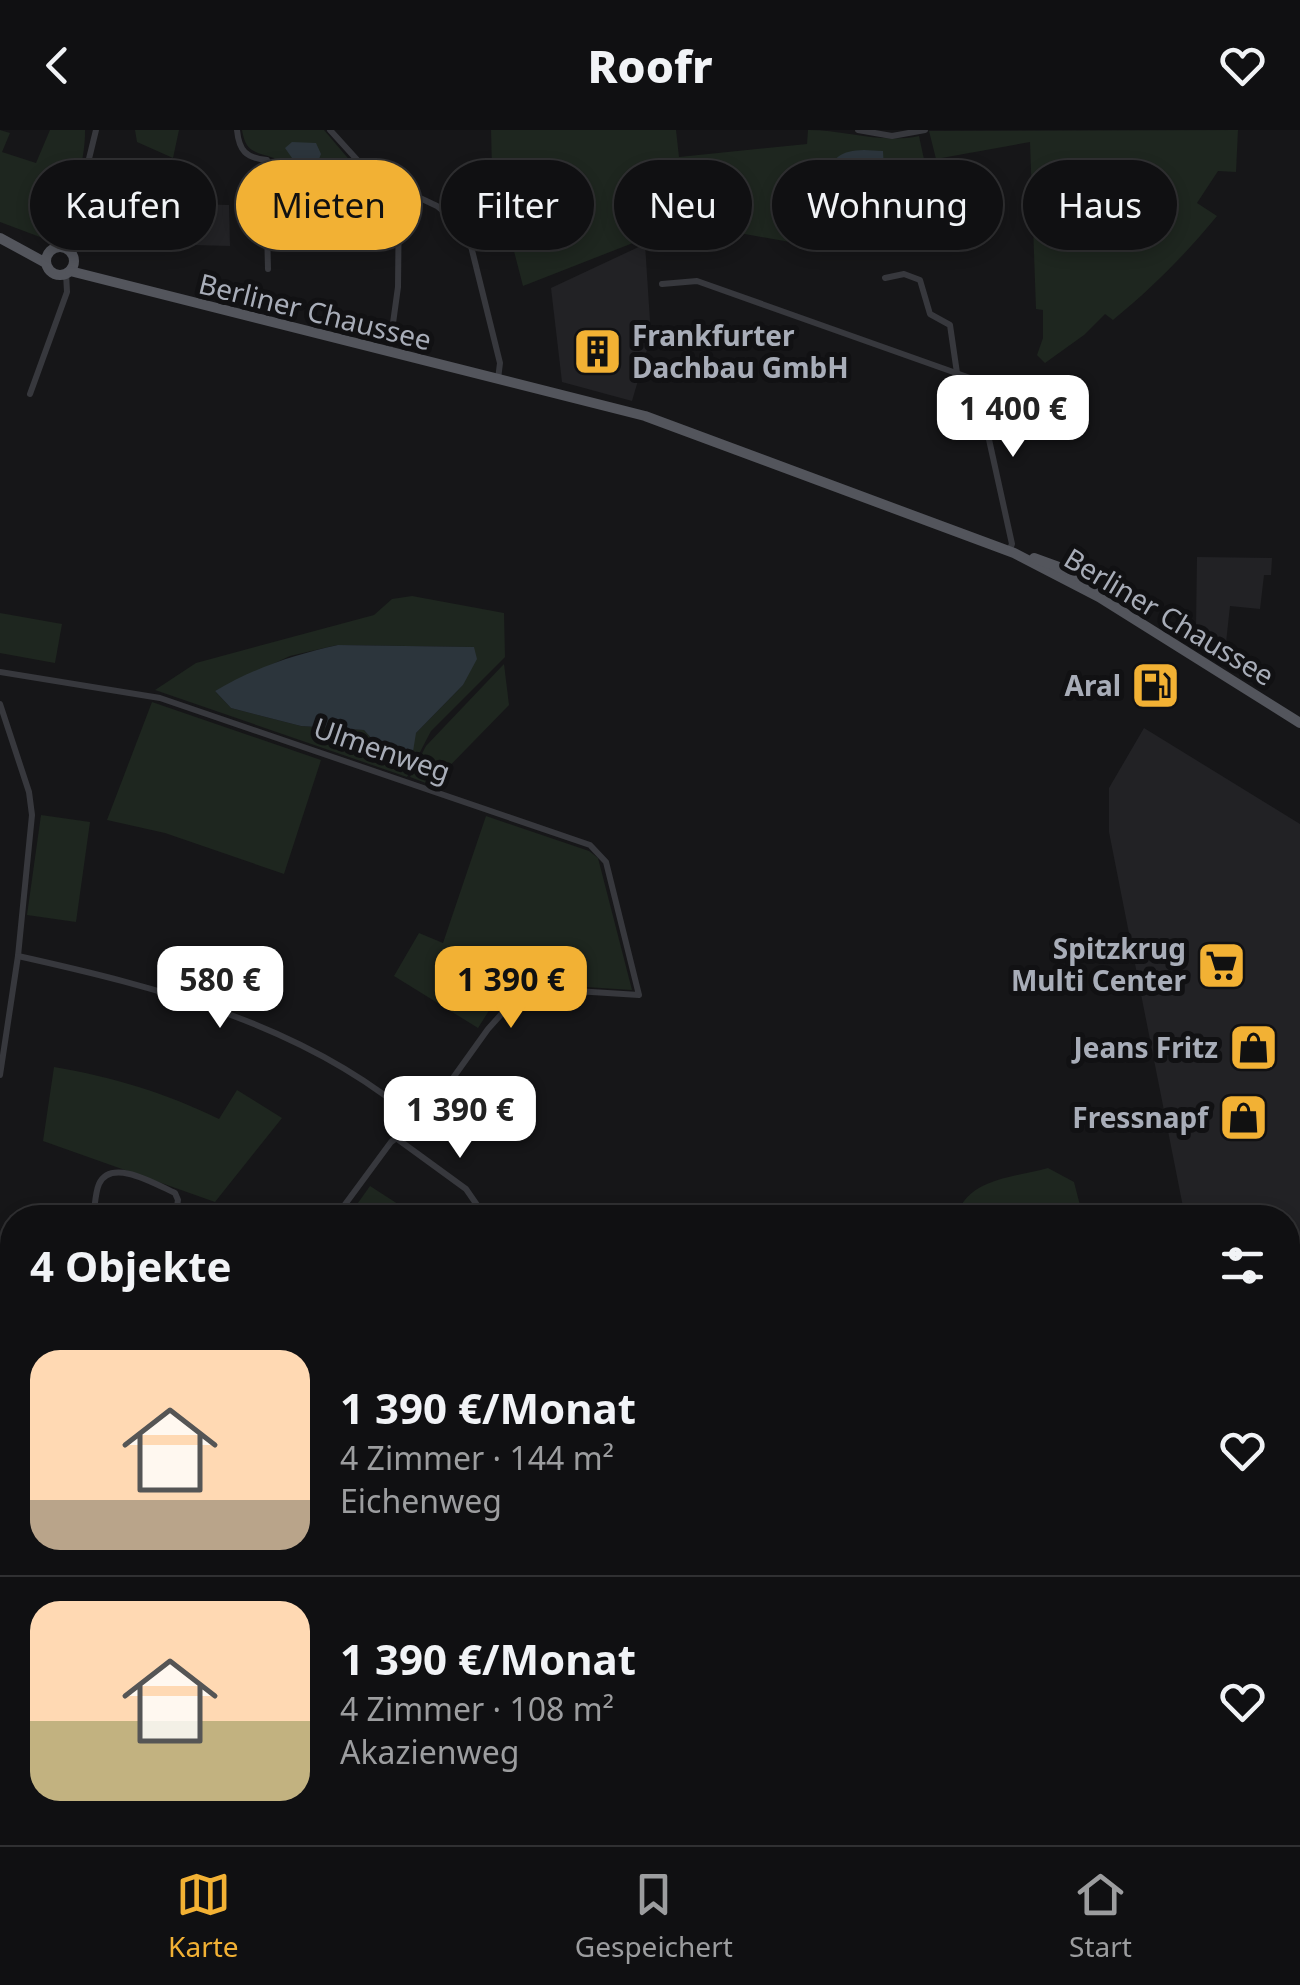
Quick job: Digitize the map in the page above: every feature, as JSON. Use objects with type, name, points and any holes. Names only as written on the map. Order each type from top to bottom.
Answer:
[{"type":"main road","points":[[0,237],[51,254],[70,265]]},
{"type":"main road","points":[[51,254],[52,272],[70,265]]},
{"type":"main road","name":"Berliner Chaussee","points":[[70,265],[123,284],[676,426],[1011,549],[1095,594],[1300,719]]},
{"type":"street","points":[[89,160],[96,130]]},
{"type":"street","points":[[237,130],[242,152],[249,158],[267,160],[274,169],[267,229],[268,270]]},
{"type":"street","points":[[330,130],[356,160]]},
{"type":"street","points":[[858,130],[892,136],[925,130]]},
{"type":"street","points":[[421,198],[450,215],[469,238],[500,366],[498,380]]},
{"type":"street","points":[[51,254],[53,250]]},
{"type":"street","points":[[30,394],[67,292],[72,250]]},
{"type":"street","points":[[388,354],[398,288],[398,250]]},
{"type":"street","points":[[886,278],[904,274],[920,280],[930,314],[950,325],[957,373]]},
{"type":"street","points":[[662,284],[697,281],[973,379],[1011,549]]},
{"type":"street","name":"Ulmenweg","points":[[0,672],[160,698],[590,845],[606,862],[639,995],[560,990],[526,995],[488,1029],[418,1122]]},
{"type":"street","points":[[0,704],[29,792],[32,815],[18,956],[0,1075]]},
{"type":"street","points":[[18,956],[145,986],[249,1023],[356,1077],[418,1122],[396,1138],[345,1205]]},
{"type":"street","points":[[396,1138],[466,1189],[477,1205]]},
{"type":"street","points":[[96,1205],[99,1184],[110,1174],[122,1172],[175,1192],[177,1205]]},
{"type":"shaded area","points":[[0,130],[10,133],[2,152],[30,161],[30,233],[0,222]]},
{"type":"shaded area","points":[[50,130],[85,130],[83,157],[37,160]]},
{"type":"shaded area","points":[[135,130],[179,130],[173,158],[137,142]]},
{"type":"shaded area","points":[[242,130],[324,130],[350,160],[275,160],[256,152]]},
{"type":"shaded area","points":[[491,130],[676,130],[679,157],[807,144],[808,130],[891,138],[919,136],[924,160],[772,160],[772,239],[752,235],[752,160],[614,160],[615,250],[523,286],[514,250],[594,250],[594,160],[492,160]]},
{"type":"shaded area","points":[[1238,130],[1236,172],[1218,171],[1197,203],[1217,216],[1168,271],[1113,320],[1105,314],[1045,363],[1037,355],[1043,338],[1043,310],[1036,309],[1034,250],[1177,250],[1177,160],[1031,160],[1030,142],[936,159],[929,131]]},
{"type":"shaded area","points":[[292,142],[316,143],[321,154],[319,160],[290,160],[285,148]]},
{"type":"shaded area","points":[[883,151],[883,160],[836,160],[849,152]]},
{"type":"shaded area","points":[[216,205],[229,205],[230,246],[216,246]]},
{"type":"shaded area","name":"Frankfurter Dachbau GmbH","points":[[632,250],[645,250],[651,336],[632,401],[562,382],[551,288]]},
{"type":"shaded area","points":[[1197,557],[1272,558],[1271,575],[1264,575],[1260,609],[1230,606],[1225,652],[1208,642],[1210,637],[1196,627]]},
{"type":"shaded area","points":[[412,596],[504,613],[505,657],[431,731],[407,777],[155,690],[196,663],[374,615],[392,599]],"holes":[[[337,645],[474,647],[463,685],[416,733],[385,754],[364,730],[301,726],[231,708],[215,691],[290,656]]]},
{"type":"shaded area","points":[[0,613],[62,624],[55,663],[0,653]]},
{"type":"shaded area","points":[[338,645],[474,647],[477,659],[463,685],[416,733],[411,764],[385,754],[364,730],[301,726],[231,708],[215,691],[274,663]]},
{"type":"shaded area","points":[[504,664],[509,705],[431,785],[410,777],[426,746]]},
{"type":"shaded area","points":[[152,702],[321,760],[284,874],[165,833],[107,820]]},
{"type":"shaded area","points":[[1144,728],[1300,824],[1300,1205],[1183,1205],[1109,832],[1109,788]]},
{"type":"shaded area","points":[[41,815],[90,822],[76,922],[27,915]]},
{"type":"shaded area","points":[[486,816],[589,851],[598,858],[632,990],[524,983],[452,949],[436,975],[490,1009],[478,1028],[394,976],[419,933],[443,943]]},
{"type":"shaded area","points":[[54,1067],[139,1087],[219,1119],[237,1090],[282,1118],[215,1202],[43,1141]]},
{"type":"shaded area","points":[[1048,1168],[1074,1182],[1080,1205],[962,1205],[981,1187]]},
{"type":"shaded area","points":[[370,1186],[399,1205],[357,1205]]},
{"type":"place","name":"Frankfurter Dachbau GmbH","points":[[597,352]]},
{"type":"place","name":"Aral","points":[[1156,686]]},
{"type":"place","name":"Spitzkrug Multi Center","points":[[1221,965]]},
{"type":"place","name":"Jeans Fritz","points":[[1253,1048]]},
{"type":"place","name":"Fressnapf","points":[[1243,1118]]}]
